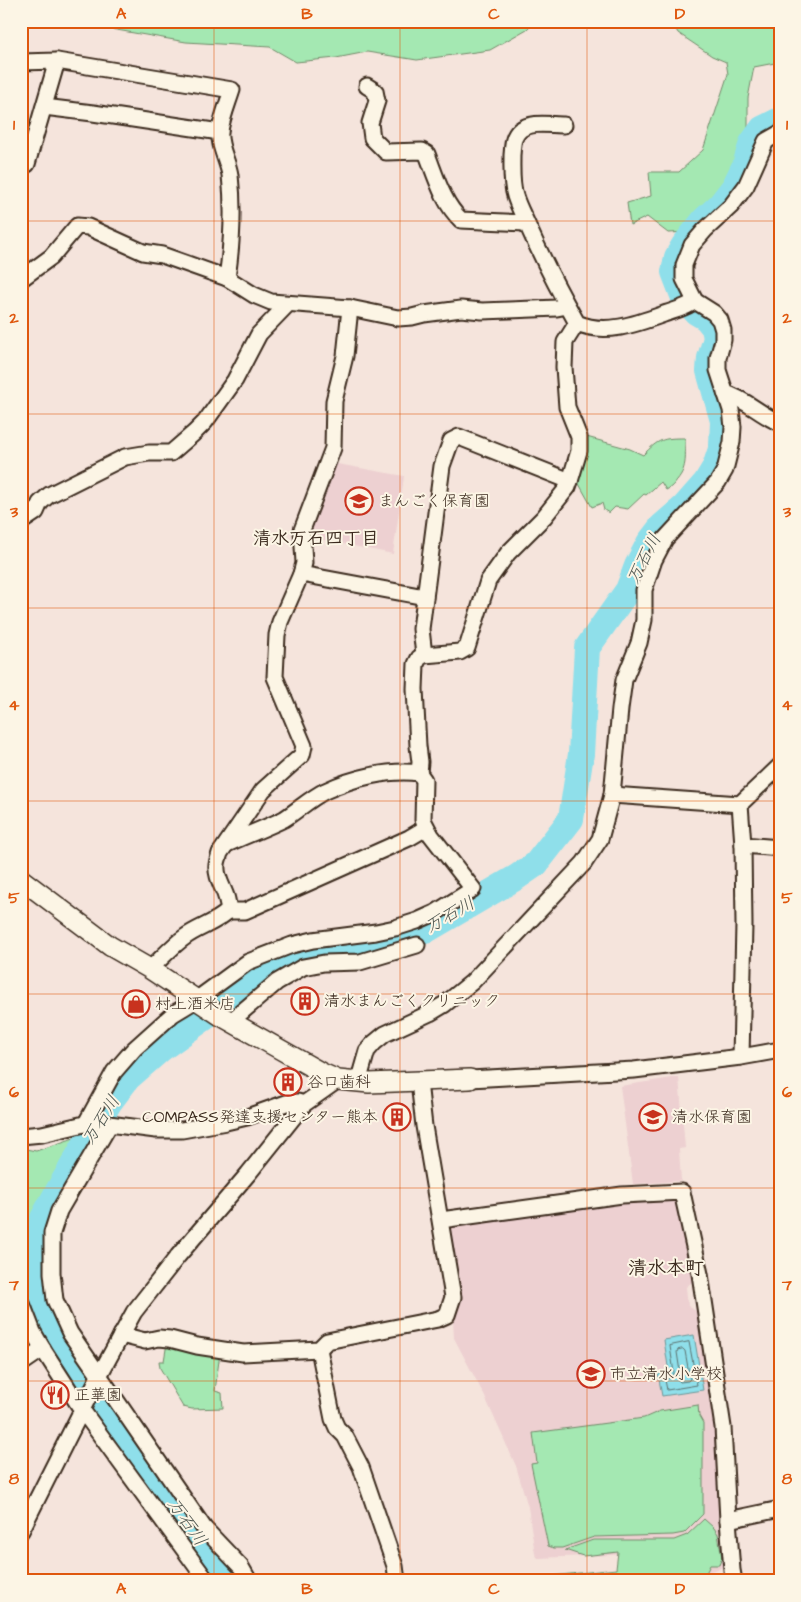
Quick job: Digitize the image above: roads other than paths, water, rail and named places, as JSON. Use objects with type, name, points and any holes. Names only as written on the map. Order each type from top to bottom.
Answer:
[{"type":"street","points":[[21,62],[57,61],[232,90],[220,132],[230,173],[233,218],[227,278]]},
{"type":"street","points":[[21,165],[27,164],[57,61]]},
{"type":"street","points":[[367,86],[375,91],[377,101],[370,123],[372,138],[386,152],[422,151],[427,154],[440,189],[452,211],[461,220],[526,223]]},
{"type":"street","points":[[44,107],[220,132]]},
{"type":"street","points":[[22,1528],[134,1312],[304,1104],[361,1072],[367,1052],[385,1034],[438,1009],[472,982],[584,863],[600,839],[612,795],[621,699],[627,671],[639,644],[644,620],[644,590],[654,560],[665,539],[718,482],[725,470],[732,442],[732,427],[731,410],[718,370],[723,330],[720,320],[714,314],[690,304],[632,325],[616,328],[586,327],[577,323],[567,306],[526,223],[515,196],[512,176],[513,141],[515,136],[528,126],[537,124],[564,126]]},
{"type":"street","points":[[690,304],[684,279],[684,266],[692,245],[705,230],[732,206],[746,186],[766,141],[780,133]]},
{"type":"street","points":[[21,279],[51,257],[76,226],[88,227],[143,252],[162,255],[227,278],[254,295],[271,302],[350,308],[398,318],[461,309],[482,311],[567,306]]},
{"type":"street","points":[[21,522],[36,512],[40,503],[49,495],[124,457],[149,453],[171,453],[194,434],[204,422],[235,380],[259,334],[288,304]]},
{"type":"street","points":[[150,969],[184,938],[201,927],[222,918],[228,911],[229,902],[218,876],[216,865],[220,853],[263,790],[302,755],[304,746],[276,677],[277,635],[280,622],[302,574],[304,563],[302,530],[333,448],[334,401],[345,356],[350,308]]},
{"type":"street","points":[[249,1581],[241,1567],[204,1528],[98,1379],[70,1334],[55,1300],[52,1273],[52,1233],[59,1210],[99,1123],[114,1072],[134,1049],[173,1014],[198,1002],[248,962],[272,952],[313,940],[395,928],[436,913],[473,889],[426,828],[423,820],[424,780],[419,773],[420,762],[415,689],[416,664],[419,658],[424,655],[460,652],[467,648],[488,581],[508,554],[544,517],[568,487],[579,451],[579,437],[567,407],[564,367],[565,342],[577,323]]},
{"type":"street","points":[[725,393],[737,396],[769,419],[780,424]]},
{"type":"street","points":[[424,655],[421,629],[425,597],[442,466],[451,441],[459,437],[570,481]]},
{"type":"street","points":[[302,574],[425,597]]},
{"type":"street","points":[[612,795],[740,804],[780,766]]},
{"type":"street","points":[[227,844],[283,819],[325,791],[361,778],[388,773],[419,773]]},
{"type":"street","points":[[740,804],[743,845],[744,926],[741,1057]]},
{"type":"street","points":[[228,911],[245,911],[409,838],[426,828]]},
{"type":"street","points":[[743,845],[780,848]]},
{"type":"street","points":[[21,879],[110,946],[150,969],[198,1002],[298,1060],[347,1081],[369,1084],[634,1070],[741,1057],[780,1050]]},
{"type":"street","points":[[226,1018],[277,982],[303,967],[324,963],[360,962],[417,945]]},
{"type":"street","points":[[121,1335],[145,1340],[170,1339],[197,1346],[243,1353],[319,1349],[327,1341],[438,1319],[448,1315],[453,1297],[424,1126],[419,1082]]},
{"type":"street","points":[[21,1136],[99,1123],[137,1126],[156,1130],[182,1130],[233,1120],[289,1102],[304,1104]]},
{"type":"street","points":[[441,1220],[622,1195],[682,1192],[700,1274],[721,1409],[734,1581]]},
{"type":"street","points":[[21,1301],[33,1332],[43,1349],[206,1581]]},
{"type":"street","points":[[21,1364],[43,1349]]},
{"type":"street","points":[[319,1349],[333,1419],[337,1428],[345,1436],[361,1467],[395,1566],[397,1581]]},
{"type":"street","points":[[728,1520],[780,1509]]},
{"type":"water","points":[[694,1335],[703,1390],[662,1396],[658,1374],[669,1373],[664,1340]]},
{"type":"waterway","name":"万石川","points":[[33,1277],[35,1252],[43,1218],[59,1189],[109,1103],[128,1078],[161,1049],[241,992],[268,969],[300,954],[394,941],[425,931],[536,864],[571,819],[581,754],[587,648],[628,590],[637,566],[649,543],[662,526],[684,507],[706,482],[715,467],[722,446],[723,421],[709,371],[710,358],[716,338],[714,328],[684,298],[674,272],[677,257],[704,220],[720,205],[734,187],[745,165],[752,143],[762,129],[780,120]]},
{"type":"waterway","name":"万石川","points":[[27,1260],[48,1320],[62,1349],[199,1539],[225,1581]]},
{"type":"place","name":"まんごく保育園","points":[[359,501]]},
{"type":"place","name":"清水まんごくクリニック","points":[[305,1001]]},
{"type":"place","name":"村上酒米店","points":[[136,1004]]},
{"type":"place","name":"谷口歯科","points":[[288,1082]]},
{"type":"place","name":"COMPASS発達支援センター熊本","points":[[397,1117]]},
{"type":"place","name":"清水保育園","points":[[653,1117]]},
{"type":"place","name":"市立清水小学校","points":[[591,1374]]},
{"type":"place","name":"正華園","points":[[55,1395]]},
{"type":"district","name":"清水万石四丁目","points":[[316,538]]},
{"type":"district","name":"清水本町","points":[[666,1268]]}]
